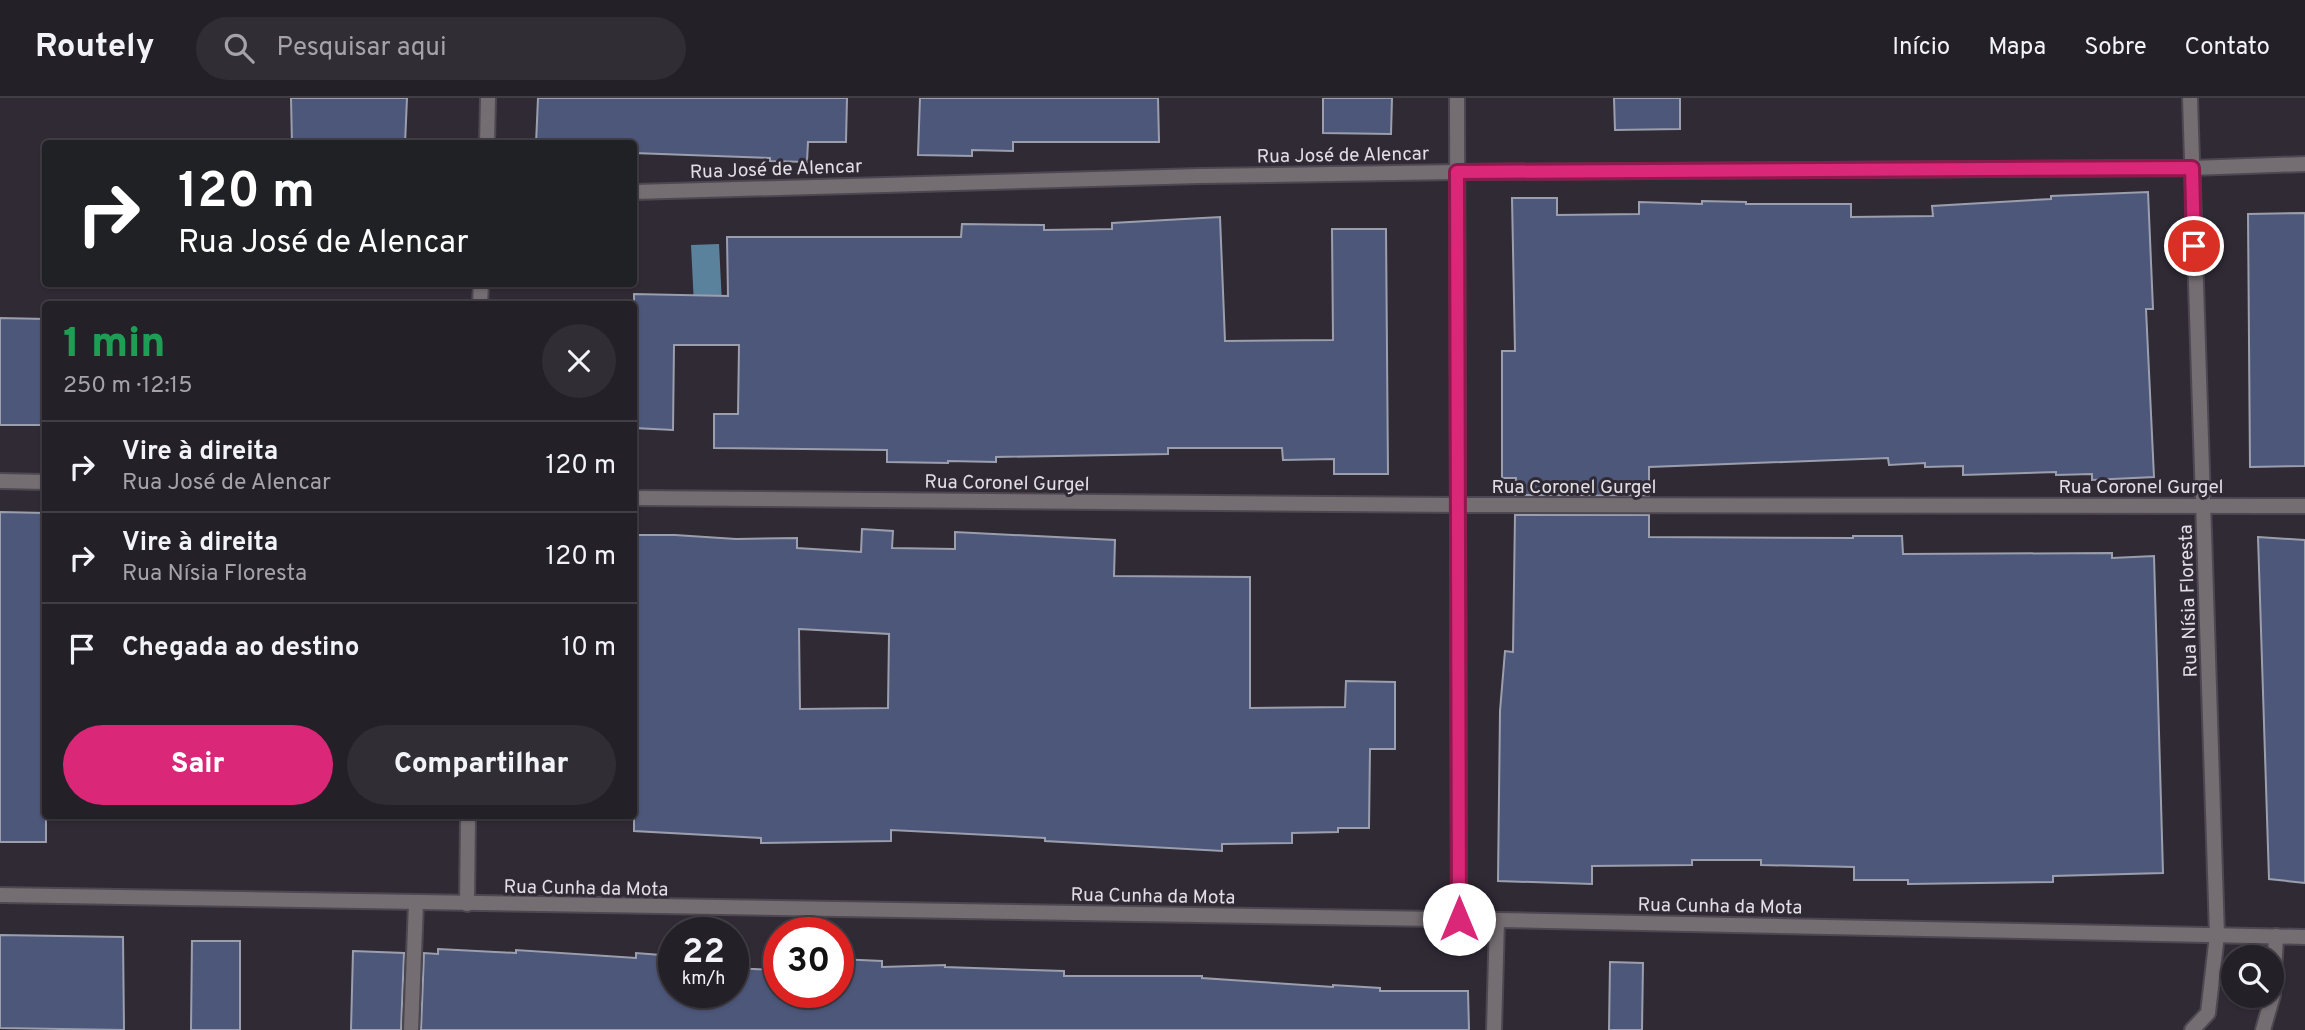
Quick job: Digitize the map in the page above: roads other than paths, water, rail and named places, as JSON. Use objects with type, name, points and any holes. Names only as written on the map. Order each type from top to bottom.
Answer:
[{"type":"street","points":[[487,140],[488,98]]},
{"type":"street","points":[[1457,98],[1459,919]]},
{"type":"street","name":"Rua Nísia Floresta","points":[[2190,98],[2217,935],[2208,1013],[2192,1030]]},
{"type":"street","name":"Rua José de Alencar","points":[[637,191],[1200,176],[2192,168],[2305,164]]},
{"type":"street","points":[[0,481],[42,482]]},
{"type":"street","name":"Rua Coronel Gurgel","points":[[637,498],[1458,505],[2305,506]]},
{"type":"street","points":[[467,904],[468,819]]},
{"type":"street","name":"Rua Cunha da Mota","points":[[0,895],[1459,919],[2305,937]]},
{"type":"street","points":[[411,1030],[416,903]]},
{"type":"street","points":[[1494,1030],[1497,920]]},
{"type":"street","points":[[2263,1030],[2273,995],[2276,936]]},
{"type":"water","points":[[719,244],[722,304],[694,305],[691,245]]}]
